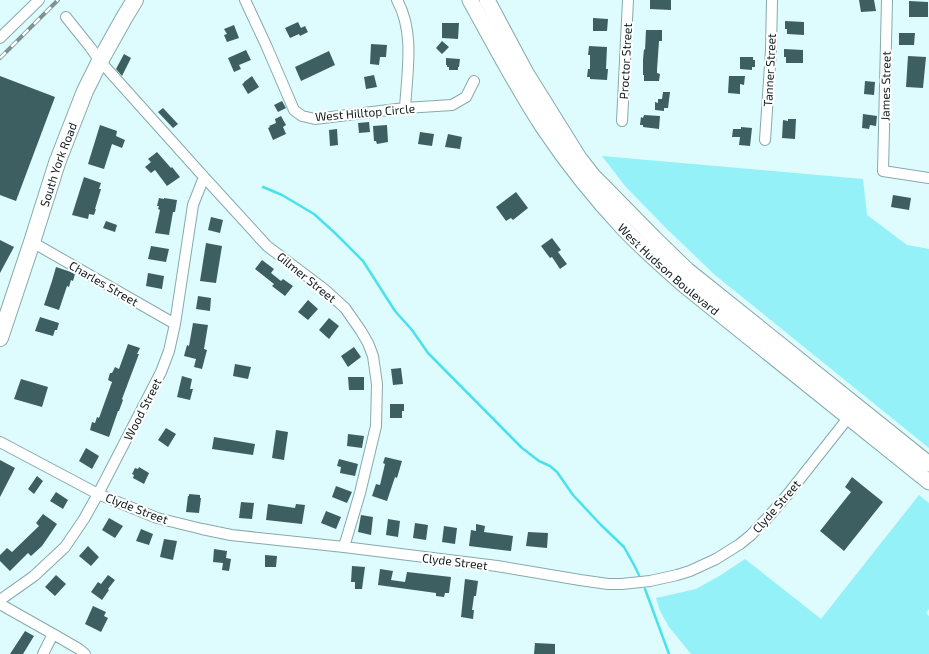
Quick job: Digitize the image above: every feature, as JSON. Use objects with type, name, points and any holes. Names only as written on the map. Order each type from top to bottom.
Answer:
[{"type":"main road","name":"South York Road","points":[[0,338],[57,163],[86,91],[100,61],[135,0]]},
{"type":"main road","name":"West Hudson Boulevard","points":[[470,0],[519,90],[543,127],[566,160],[625,230],[684,285],[853,412],[929,464]]},
{"type":"main road","name":"West Hudson Boulevard","points":[[487,0],[526,73],[579,158],[593,176],[687,270],[853,412],[929,482]]},
{"type":"street","points":[[0,38],[39,0]]},
{"type":"street","name":"West Hilltop Circle","points":[[245,0],[294,110],[302,116],[315,119],[405,108],[452,105],[466,97],[474,81]]},
{"type":"street","points":[[397,0],[406,24],[409,46],[405,108]]},
{"type":"street","name":"Proctor Street","points":[[622,121],[628,0]]},
{"type":"street","name":"Tanner Street","points":[[765,140],[771,50],[772,0]]},
{"type":"street","name":"James Street","points":[[887,0],[883,171],[929,178]]},
{"type":"street","name":"Gilmer Street","points":[[66,17],[100,61],[204,178],[268,246],[324,289],[345,308],[368,343],[373,356],[377,384],[376,426],[360,494],[344,547]]},
{"type":"street","name":"Wood Street","points":[[0,600],[34,576],[65,547],[84,519],[98,494],[162,372],[175,324],[193,205],[204,178]]},
{"type":"street","name":"Charles Street","points":[[32,242],[175,324]]},
{"type":"street","name":"Clyde Street","points":[[0,442],[98,494],[157,518],[202,529],[231,535],[497,566],[580,580],[608,584],[622,584],[650,581],[690,571],[716,559],[740,544],[751,535],[788,494],[853,412]]},
{"type":"street","points":[[0,604],[79,649],[85,654]]},
{"type":"street","points":[[43,654],[53,634]]},
{"type":"shaded area","points":[[602,156],[863,179],[867,215],[907,245],[929,249],[929,448],[715,275],[625,186]]},
{"type":"shaded area","points":[[919,495],[929,503],[929,609],[926,613],[929,616],[929,654],[691,654],[669,627],[660,611],[656,598],[696,589],[745,559],[821,619]]},
{"type":"building","points":[[650,0],[671,0],[671,10],[650,9]]},
{"type":"building","points":[[859,0],[874,0],[876,11],[861,12]]},
{"type":"building","points":[[909,1],[928,2],[928,17],[909,17]]},
{"type":"building","points":[[593,18],[608,19],[607,31],[593,31]]},
{"type":"building","points":[[785,21],[804,22],[804,35],[787,34],[787,29],[785,29]]},
{"type":"building","points":[[298,22],[301,28],[305,26],[308,32],[300,36],[299,34],[290,38],[285,28]]},
{"type":"building","points":[[442,23],[459,23],[458,39],[442,38]]},
{"type":"building","points":[[234,25],[239,38],[227,42],[224,35],[227,34],[224,29]]},
{"type":"building","points":[[646,30],[662,30],[662,41],[659,41],[657,70],[657,73],[660,74],[659,81],[644,81],[643,60]]},
{"type":"building","points":[[899,33],[915,33],[914,45],[899,45]]},
{"type":"building","points":[[442,41],[449,47],[442,54],[436,48]]},
{"type":"building","points":[[371,44],[387,45],[386,57],[380,57],[379,65],[370,64]]},
{"type":"building","points":[[589,46],[607,47],[607,80],[590,79],[590,77],[587,77],[588,69],[590,69],[590,55],[588,55]]},
{"type":"building","points":[[784,49],[803,50],[803,63],[786,63]]},
{"type":"building","points":[[246,50],[251,60],[239,65],[241,69],[234,72],[228,58]]},
{"type":"building","points":[[329,51],[335,65],[301,81],[295,67]]},
{"type":"building","points":[[124,54],[131,58],[122,76],[116,69]]},
{"type":"building","points":[[908,56],[926,57],[923,88],[906,87]]},
{"type":"building","points":[[740,57],[753,57],[753,60],[755,60],[755,67],[752,67],[752,70],[740,69]]},
{"type":"building","points":[[446,58],[460,59],[458,70],[449,70],[449,67],[446,65]]},
{"type":"building","points":[[374,75],[377,87],[366,89],[364,77]]},
{"type":"building","points":[[0,76],[55,97],[16,201],[0,195]]},
{"type":"building","points":[[252,76],[259,87],[248,94],[242,84]]},
{"type":"building","points":[[729,76],[745,76],[744,85],[740,84],[740,94],[728,93]]},
{"type":"building","points":[[865,81],[875,82],[874,95],[864,94]]},
{"type":"building","points":[[663,92],[670,92],[668,108],[664,108],[664,111],[655,110],[655,102],[658,103],[658,99],[662,99]]},
{"type":"building","points":[[282,101],[286,108],[278,112],[274,105]]},
{"type":"building","points":[[163,108],[178,124],[173,128],[158,112]]},
{"type":"building","points":[[863,114],[877,116],[876,126],[870,125],[869,129],[862,128]]},
{"type":"building","points":[[644,115],[660,116],[659,129],[643,127],[643,125],[640,125],[641,117],[643,118]]},
{"type":"building","points":[[281,116],[286,125],[283,127],[286,134],[273,140],[268,128],[276,123],[275,119]]},
{"type":"building","points":[[788,119],[796,119],[795,139],[782,138],[783,120],[788,121]]},
{"type":"building","points":[[369,122],[370,132],[359,133],[358,123]]},
{"type":"building","points":[[100,125],[117,131],[116,136],[125,140],[122,148],[112,144],[104,169],[88,164]]},
{"type":"building","points":[[387,125],[388,142],[377,144],[376,141],[374,141],[373,126]]},
{"type":"building","points":[[741,127],[752,128],[750,146],[739,145],[740,137],[732,137],[733,129],[741,129]]},
{"type":"building","points":[[337,129],[338,145],[330,146],[329,130]]},
{"type":"building","points":[[420,132],[434,134],[432,146],[418,144]]},
{"type":"building","points":[[448,134],[462,137],[460,149],[445,147]]},
{"type":"building","points":[[157,152],[180,177],[167,186],[155,170],[151,173],[145,167],[151,162],[148,159]]},
{"type":"building","points":[[84,177],[101,183],[99,189],[101,189],[94,215],[89,214],[88,219],[72,215]]},
{"type":"building","points":[[516,192],[528,208],[513,220],[511,218],[506,221],[496,207]]},
{"type":"building","points":[[893,195],[911,198],[909,210],[891,207]]},
{"type":"building","points":[[159,198],[177,200],[175,212],[173,212],[169,235],[155,233],[160,210],[158,209],[159,206],[157,206]]},
{"type":"building","points":[[211,217],[223,220],[220,233],[208,230]]},
{"type":"building","points":[[106,221],[117,225],[115,232],[103,228]]},
{"type":"building","points":[[552,238],[561,250],[558,252],[567,264],[560,269],[552,257],[550,258],[541,246]]},
{"type":"building","points":[[0,240],[14,247],[0,273]]},
{"type":"building","points":[[206,243],[222,246],[216,283],[200,281]]},
{"type":"building","points":[[151,246],[169,249],[166,262],[148,259]]},
{"type":"building","points":[[262,260],[274,269],[271,273],[281,281],[283,279],[293,286],[285,296],[272,286],[274,284],[255,269]]},
{"type":"building","points":[[56,267],[75,274],[69,287],[67,286],[59,310],[44,305]]},
{"type":"building","points":[[148,273],[164,276],[162,289],[146,286]]},
{"type":"building","points":[[198,296],[211,298],[210,311],[196,309]]},
{"type":"building","points":[[308,300],[318,309],[308,320],[298,312]]},
{"type":"building","points":[[40,317],[59,323],[53,336],[35,331]]},
{"type":"building","points":[[329,318],[339,326],[329,339],[319,330]]},
{"type":"building","points":[[193,323],[208,325],[204,349],[207,350],[202,369],[194,367],[196,359],[184,356],[187,345],[189,346]]},
{"type":"building","points":[[128,344],[140,348],[137,354],[139,354],[109,437],[90,430],[92,422],[95,423],[97,417],[99,418],[112,382],[108,380],[110,373],[112,373],[115,367],[119,369]]},
{"type":"building","points":[[354,347],[361,357],[348,367],[341,356]]},
{"type":"building","points":[[235,364],[251,367],[248,379],[233,376]]},
{"type":"building","points":[[401,368],[403,384],[393,385],[391,369]]},
{"type":"building","points":[[182,376],[192,379],[190,389],[193,389],[190,400],[177,397]]},
{"type":"building","points":[[348,377],[364,377],[364,390],[349,390]]},
{"type":"building","points":[[21,379],[48,387],[42,407],[14,399]]},
{"type":"building","points":[[390,404],[404,404],[402,418],[390,418]]},
{"type":"building","points":[[166,428],[176,434],[168,447],[158,440]]},
{"type":"building","points":[[276,430],[288,432],[284,460],[272,458]]},
{"type":"building","points":[[348,434],[364,436],[362,448],[347,446]]},
{"type":"building","points":[[214,437],[255,444],[253,455],[212,449]]},
{"type":"building","points":[[86,448],[99,456],[92,469],[79,461]]},
{"type":"building","points":[[385,457],[402,461],[397,478],[395,477],[387,501],[372,496],[376,484],[380,485],[385,464],[383,463]]},
{"type":"building","points":[[339,459],[358,464],[355,476],[340,473],[341,467],[337,466]]},
{"type":"building","points":[[0,460],[15,468],[0,497]]},
{"type":"building","points":[[139,467],[149,473],[144,484],[133,478],[134,475],[132,474],[135,468],[138,469]]},
{"type":"building","points":[[37,476],[43,481],[34,494],[28,489]]},
{"type":"building","points":[[852,477],[883,502],[844,551],[820,531],[851,492],[845,487]]},
{"type":"building","points":[[336,486],[352,492],[347,503],[332,497]]},
{"type":"building","points":[[56,492],[68,500],[63,509],[50,501]]},
{"type":"building","points":[[189,494],[200,495],[199,513],[186,512]]},
{"type":"building","points":[[241,502],[254,503],[252,519],[239,518]]},
{"type":"building","points":[[268,504],[295,508],[296,504],[305,505],[302,524],[266,520]]},
{"type":"building","points":[[326,511],[341,517],[336,529],[321,523]]},
{"type":"building","points":[[43,514],[57,524],[42,546],[31,556],[28,553],[10,571],[0,561],[0,555],[7,548],[12,552],[39,526],[36,523]]},
{"type":"building","points":[[361,515],[373,517],[371,535],[358,532]]},
{"type":"building","points":[[109,518],[123,526],[115,538],[102,530]]},
{"type":"building","points":[[388,519],[400,521],[398,537],[386,535]]},
{"type":"building","points":[[415,523],[428,525],[426,540],[413,538]]},
{"type":"building","points":[[476,524],[485,526],[484,532],[513,536],[511,551],[469,546],[471,530],[476,531]]},
{"type":"building","points":[[444,526],[457,528],[455,544],[442,542]]},
{"type":"building","points":[[141,529],[153,534],[149,545],[136,541]]},
{"type":"building","points":[[528,532],[548,533],[547,548],[526,546]]},
{"type":"building","points":[[164,539],[177,541],[173,560],[160,557]]},
{"type":"building","points":[[88,546],[99,557],[91,566],[79,556]]},
{"type":"building","points":[[214,549],[227,551],[226,558],[231,559],[229,571],[222,570],[223,563],[213,562]]},
{"type":"building","points":[[265,555],[277,556],[276,567],[265,567]]},
{"type":"building","points":[[352,566],[365,567],[362,589],[355,589],[355,582],[351,582]]},
{"type":"building","points":[[380,569],[393,571],[391,580],[405,582],[407,572],[451,577],[449,593],[445,593],[444,597],[436,596],[436,593],[378,585]]},
{"type":"building","points":[[56,575],[66,584],[55,596],[45,587]]},
{"type":"building","points":[[108,575],[115,580],[102,600],[91,592],[98,582],[101,584]]},
{"type":"building","points":[[465,579],[478,581],[472,610],[474,610],[473,619],[461,617]]},
{"type":"building","points":[[93,606],[106,612],[104,616],[108,618],[101,632],[85,624]]},
{"type":"building","points":[[25,631],[34,636],[23,654],[10,654]]},
{"type":"building","points":[[535,643],[555,644],[555,654],[534,654]]},
{"type":"waterway","points":[[263,187],[282,195],[314,214],[363,261],[395,311],[412,330],[428,353],[522,448],[557,472],[573,495],[624,547],[639,575]]},
{"type":"waterway","points":[[645,589],[669,654]]},
{"type":"railway","points":[[0,58],[58,0]]}]
